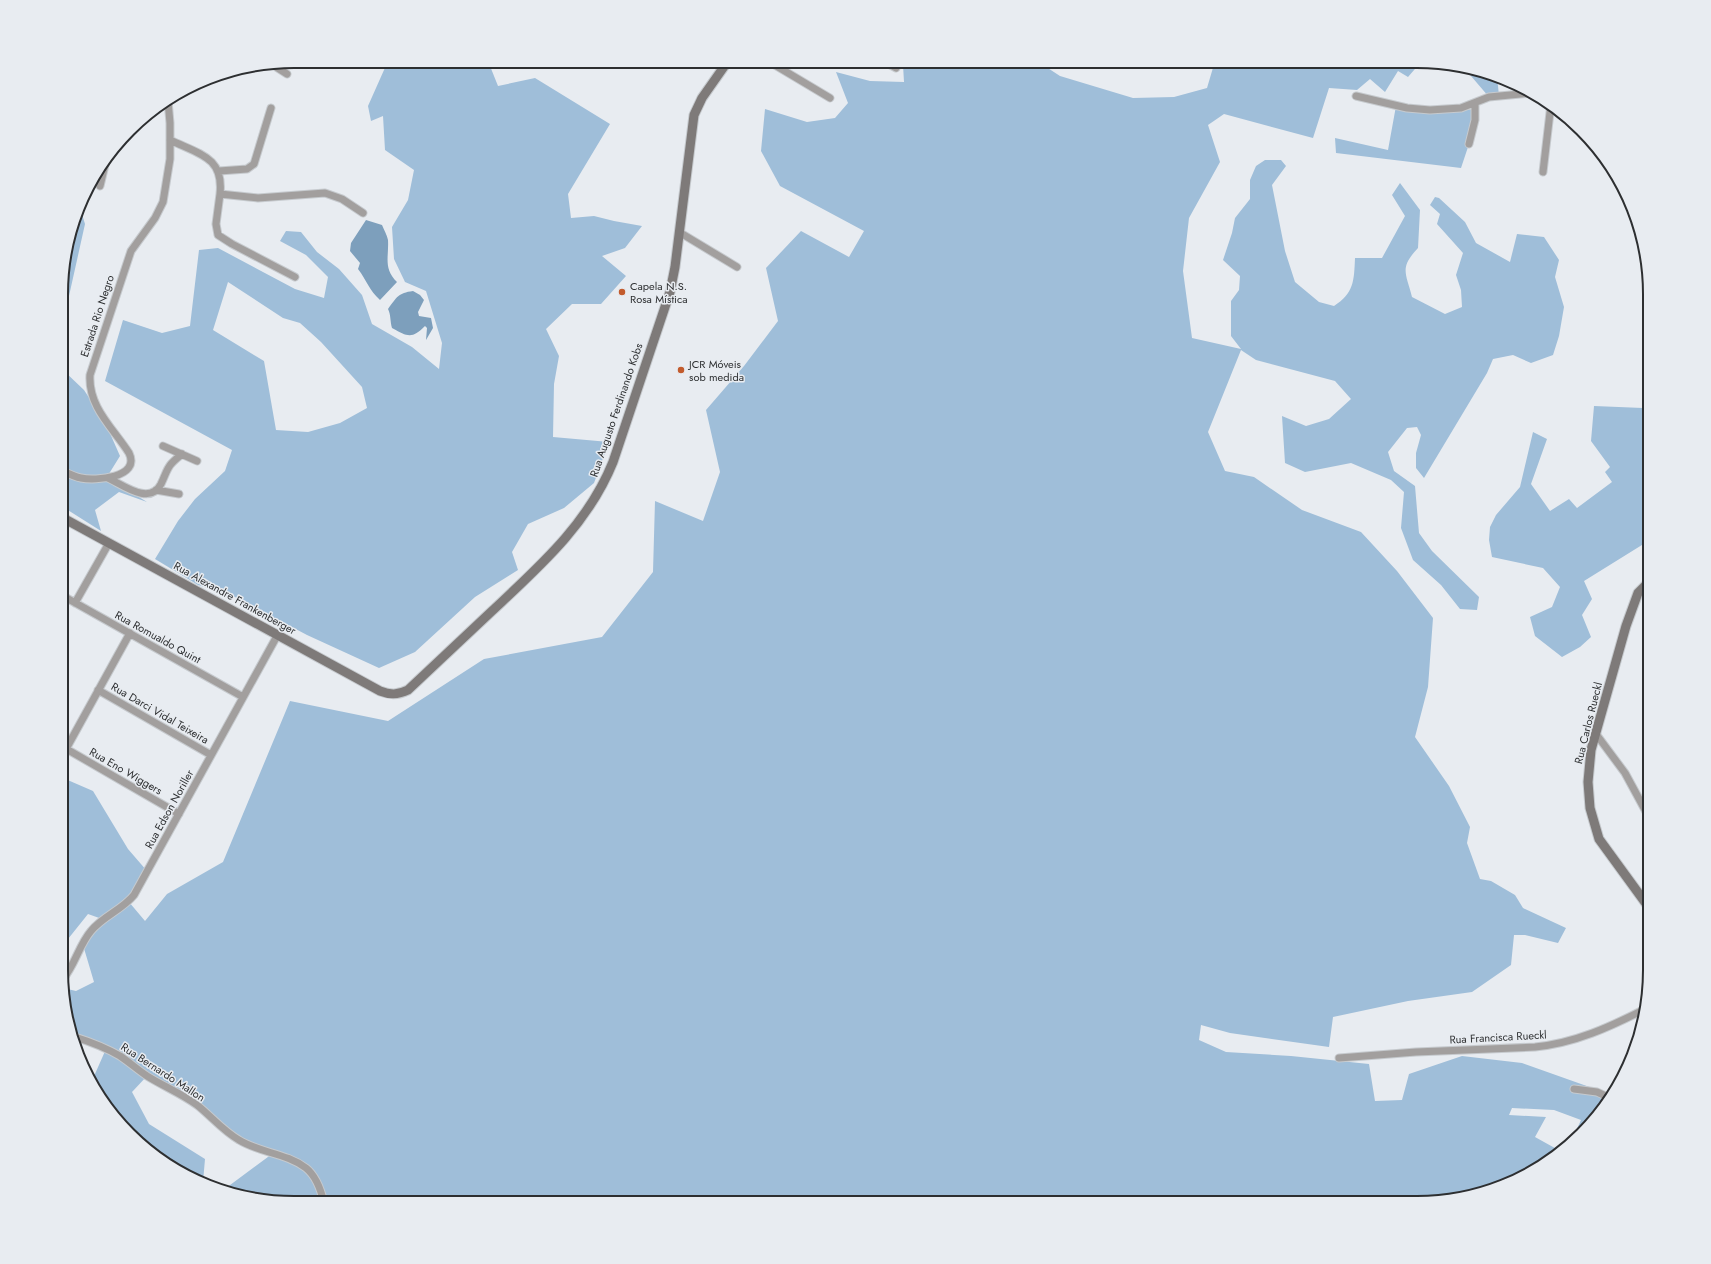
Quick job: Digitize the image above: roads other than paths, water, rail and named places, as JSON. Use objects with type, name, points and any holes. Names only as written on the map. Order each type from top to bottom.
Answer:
[{"type":"street","points":[[278,68],[287,74]]},
{"type":"street","name":"Rua Augusto Ferdinando Kobs","points":[[396,694],[408,690],[509,595],[568,535],[589,509],[602,486],[613,462],[667,304],[679,232],[694,114],[702,98],[723,68]]},
{"type":"street","points":[[780,68],[830,98]]},
{"type":"street","points":[[1356,96],[1396,106],[1420,110],[1454,109],[1489,97],[1522,94]]},
{"type":"street","points":[[1469,144],[1475,120],[1475,103]]},
{"type":"street","name":"Estrada Rio Negro","points":[[68,474],[80,478],[115,477],[127,470],[130,464],[131,458],[126,448],[110,428],[96,404],[92,394],[90,375],[131,251],[155,218],[163,202],[168,177],[170,140],[168,106]]},
{"type":"street","points":[[219,171],[247,169],[254,164],[271,108]]},
{"type":"street","points":[[1543,172],[1550,111]]},
{"type":"street","points":[[170,140],[213,162],[219,171],[221,180],[216,224],[218,235],[295,277]]},
{"type":"street","points":[[100,186],[103,173]]},
{"type":"street","points":[[220,194],[258,198],[325,193],[342,199],[363,213]]},
{"type":"street","points":[[679,232],[736,267]]},
{"type":"street","points":[[162,446],[197,461]]},
{"type":"street","points":[[156,490],[170,464],[182,454]]},
{"type":"street","points":[[108,478],[135,492],[147,494],[156,490],[179,494]]},
{"type":"street","name":"Rua Alexandre Frankenberger","points":[[68,521],[380,691],[396,694]]},
{"type":"street","points":[[75,602],[109,543]]},
{"type":"street","name":"Rua Carlos Rueckl","points":[[1643,587],[1634,602],[1596,734],[1589,764],[1588,782],[1590,808],[1595,830],[1605,848],[1643,900]]},
{"type":"street","name":"Rua Romualdo Quint","points":[[68,598],[243,697]]},
{"type":"street","points":[[68,741],[130,633]]},
{"type":"street","name":"Rua Edson Noriller","points":[[68,973],[90,932],[103,919],[128,902],[134,895],[277,636]]},
{"type":"street","name":"Rua Darci Vidal Teixeira","points":[[98,690],[211,755]]},
{"type":"street","points":[[1596,734],[1625,773],[1643,806]]},
{"type":"street","name":"Rua Eno Wiggers","points":[[68,750],[179,814]]},
{"type":"street","name":"Rua Francisca Rueckl","points":[[1339,1058],[1416,1052],[1551,1046],[1568,1042],[1599,1031],[1639,1012]]},
{"type":"street","name":"Rua Bernardo Mallon","points":[[79,1038],[106,1048],[122,1057],[146,1076],[196,1105],[230,1135],[240,1141],[252,1147],[281,1156],[302,1166],[315,1178],[323,1196]]},
{"type":"street","points":[[1574,1089],[1597,1092],[1605,1096]]},
{"type":"place","name":"Capela N.S. Rosa Mística","points":[[622,292]]},
{"type":"place","name":"JCR Móveis sob medida","points":[[681,370]]}]
